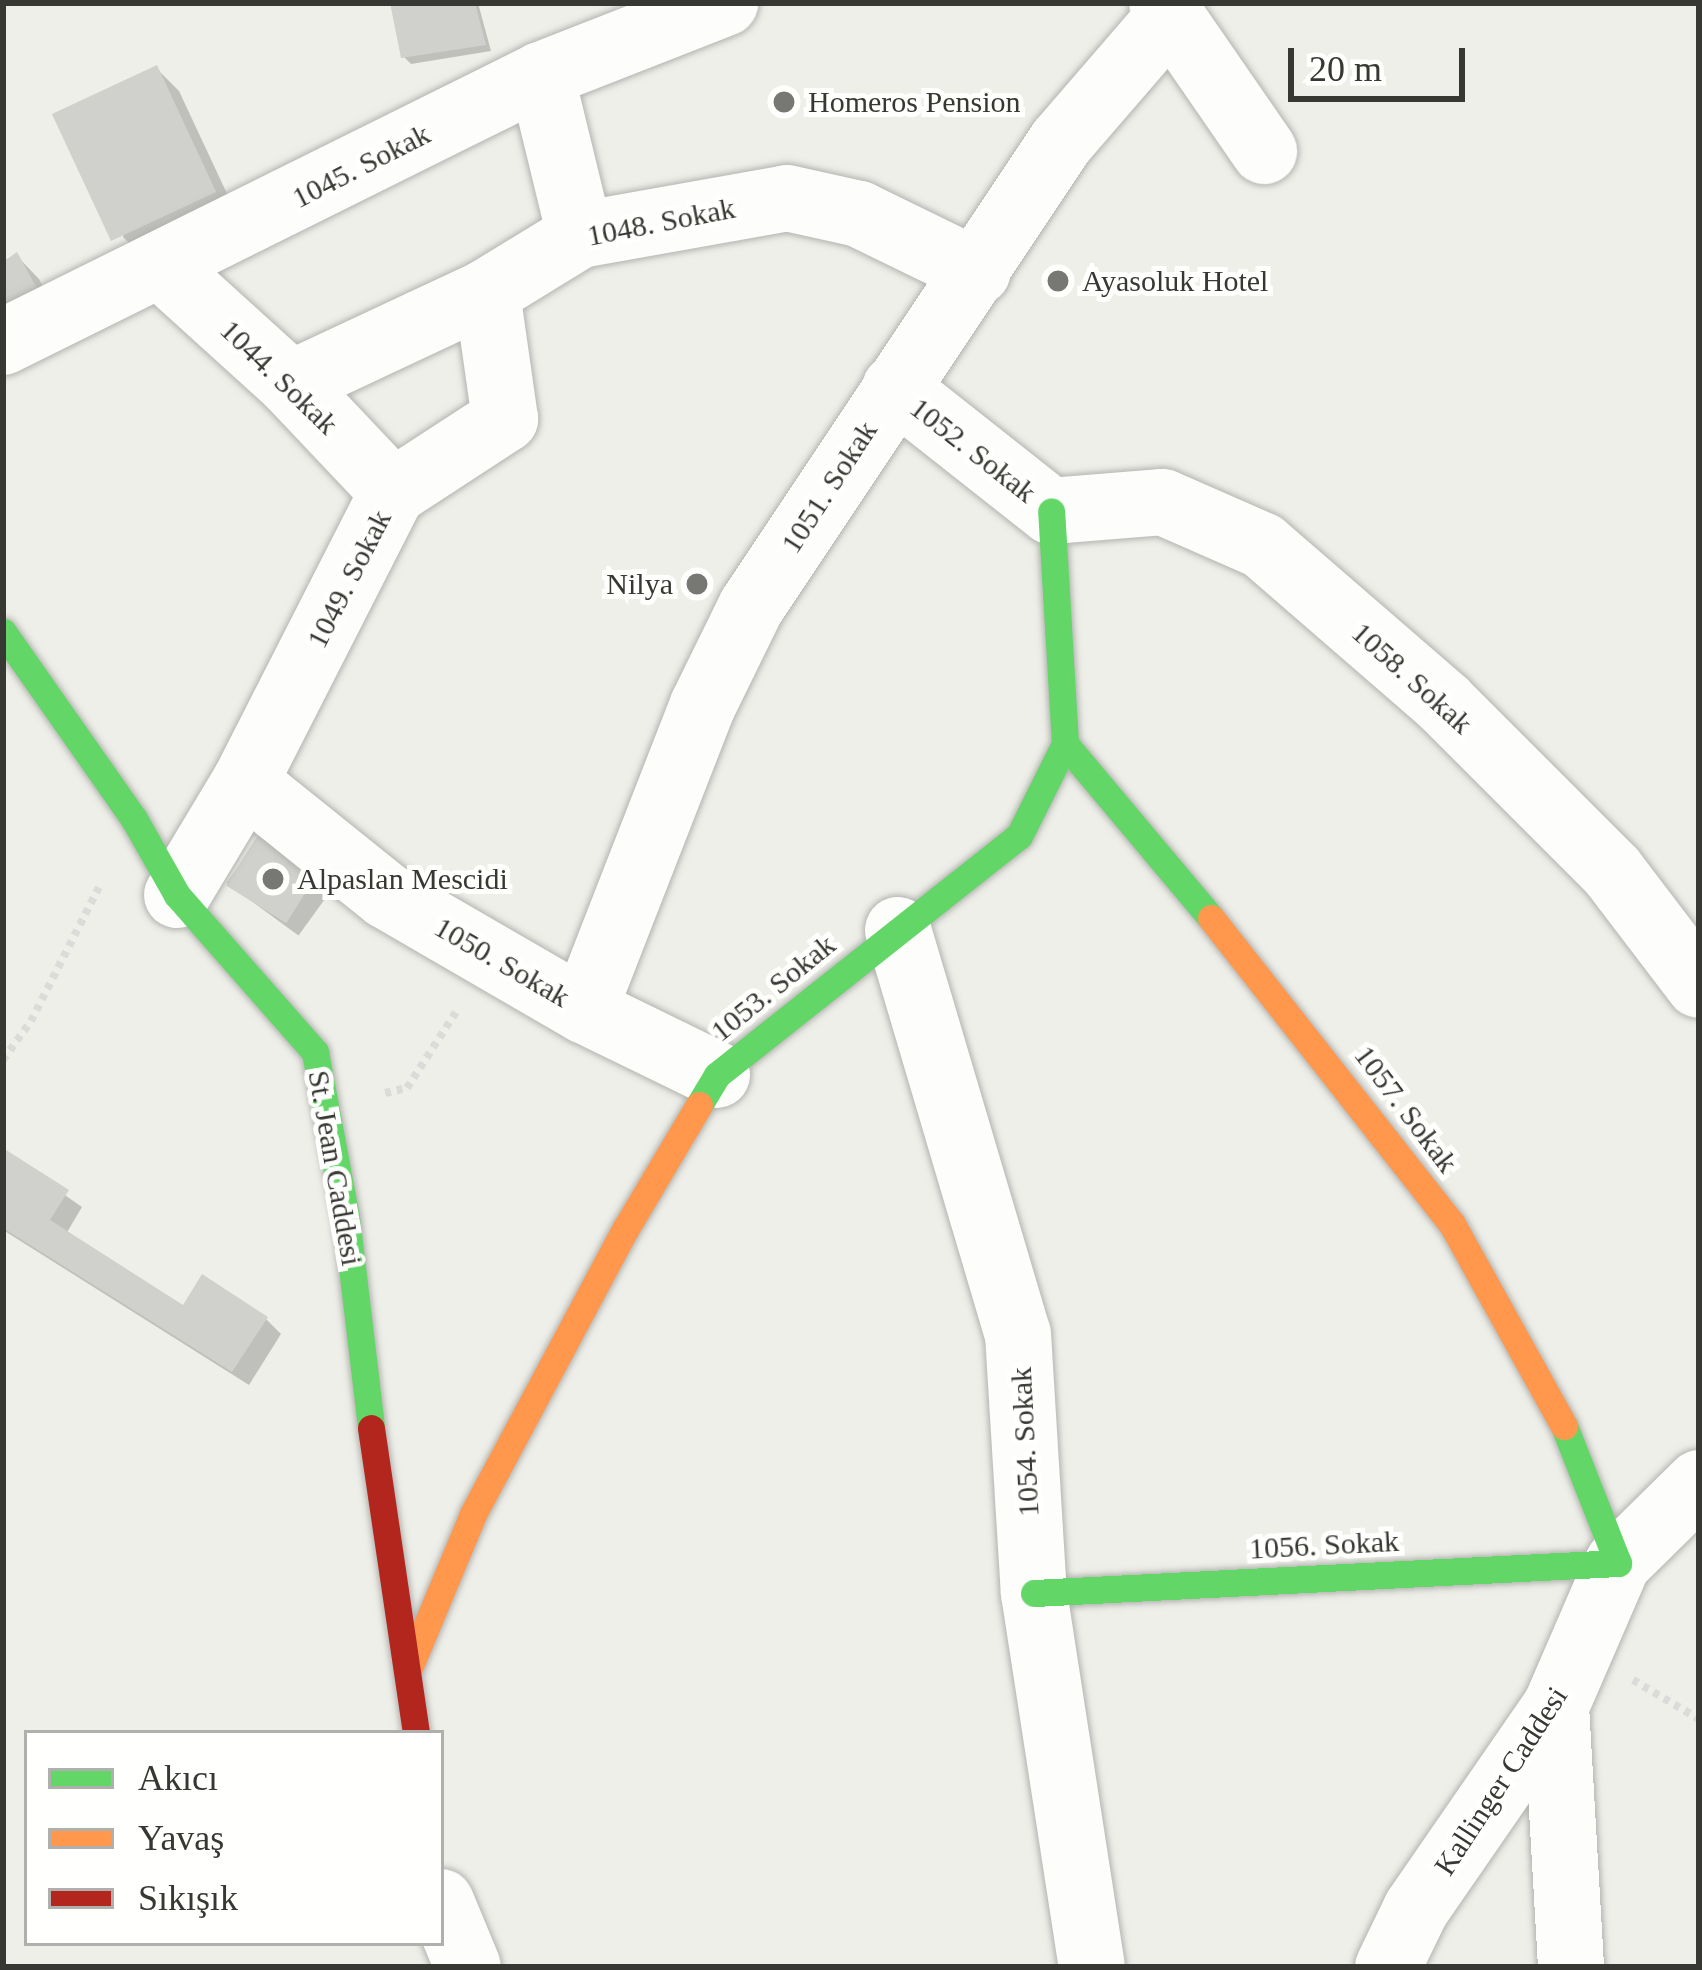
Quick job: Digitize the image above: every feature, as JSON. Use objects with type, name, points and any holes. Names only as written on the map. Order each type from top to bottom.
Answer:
[{"type":"street","name":"1045. Sokak","points":[[3,342],[541,75],[725,3]]},
{"type":"street","name":"1051. Sokak","points":[[584,1010],[695,725],[751,608],[1061,142],[1165,10],[1264,151]]},
{"type":"street","points":[[541,75],[580,235]]},
{"type":"street","name":"1048. Sokak","points":[[291,384],[487,292],[580,235],[787,198],[859,214],[978,272]]},
{"type":"street","name":"1044. Sokak","points":[[161,266],[291,384],[393,492]]},
{"type":"street","name":"1049. Sokak","points":[[178,895],[245,782],[393,492],[505,419],[487,292]]},
{"type":"street","name":"1052. Sokak","points":[[895,388],[1051,512]]},
{"type":"street","name":"1058. Sokak","points":[[1051,512],[1163,502],[1262,546],[1444,703],[1612,871],[1699,985]]},
{"type":"street","points":[[1051,512],[1065,744]]},
{"type":"street","name":"St. Jean Caddesi","points":[[3,632],[134,819],[178,895],[315,1052],[346,1217],[384,1534],[410,1668],[416,1730]]},
{"type":"street","name":"1053. Sokak","points":[[410,1668],[472,1514],[626,1228],[717,1075],[1019,836],[1065,744]]},
{"type":"street","name":"1057. Sokak","points":[[1065,744],[1286,1007],[1452,1224],[1556,1407],[1618,1563]]},
{"type":"street","name":"1050. Sokak","points":[[245,782],[387,896],[584,1010],[717,1075]]},
{"type":"street","name":"1054. Sokak","points":[[898,930],[1018,1334],[1034,1593],[1092,1967]]},
{"type":"street","name":"Kallinger Caddesi","points":[[1388,1967],[1416,1909],[1556,1706],[1618,1563],[1699,1483]]},
{"type":"street","name":"1056. Sokak","points":[[1034,1593],[1618,1563]]},
{"type":"street","points":[[1556,1706],[1571,1967]]},
{"type":"street","points":[[444,1909],[468,1967]]},
{"type":"path","points":[[3,1060],[31,1021],[134,819]]},
{"type":"path","points":[[325,1107],[407,1088],[467,995]]},
{"type":"building","points":[[390,3],[475,3],[486,45],[401,58]]},
{"type":"building","points":[[157,65],[216,192],[111,241],[52,114]]},
{"type":"building","points":[[17,252],[40,294],[3,312],[3,262]]},
{"type":"building","name":"Alpaslan Mescidi","points":[[259,833],[319,871],[286,923],[226,886]]},
{"type":"building","points":[[3,1148],[69,1190],[50,1220],[183,1305],[202,1274],[268,1317],[232,1372],[3,1228]]},
{"type":"traffic: fast","points":[[699,1105],[717,1075],[1019,836],[1065,744],[1051,511]]},
{"type":"traffic: fast","points":[[3,632],[134,819],[177,895],[315,1052],[346,1217],[371,1428]]},
{"type":"traffic: fast","points":[[1065,744],[1211,918]]},
{"type":"traffic: fast","points":[[1034,1593],[1618,1563],[1564,1426]]},
{"type":"traffic: slow","points":[[1211,918],[1452,1224],[1564,1426]]},
{"type":"traffic: slow","points":[[409,1668],[473,1514],[626,1228],[699,1105]]},
{"type":"traffic: jam","points":[[371,1428],[416,1730]]},
{"type":"place","name":"Homeros Pension","points":[[784,102]]},
{"type":"place","name":"Ayasoluk Hotel","points":[[1058,281]]},
{"type":"place","name":"Nilya","points":[[697,584]]},
{"type":"place","name":"Alpaslan Mescidi","points":[[273,879]]}]
